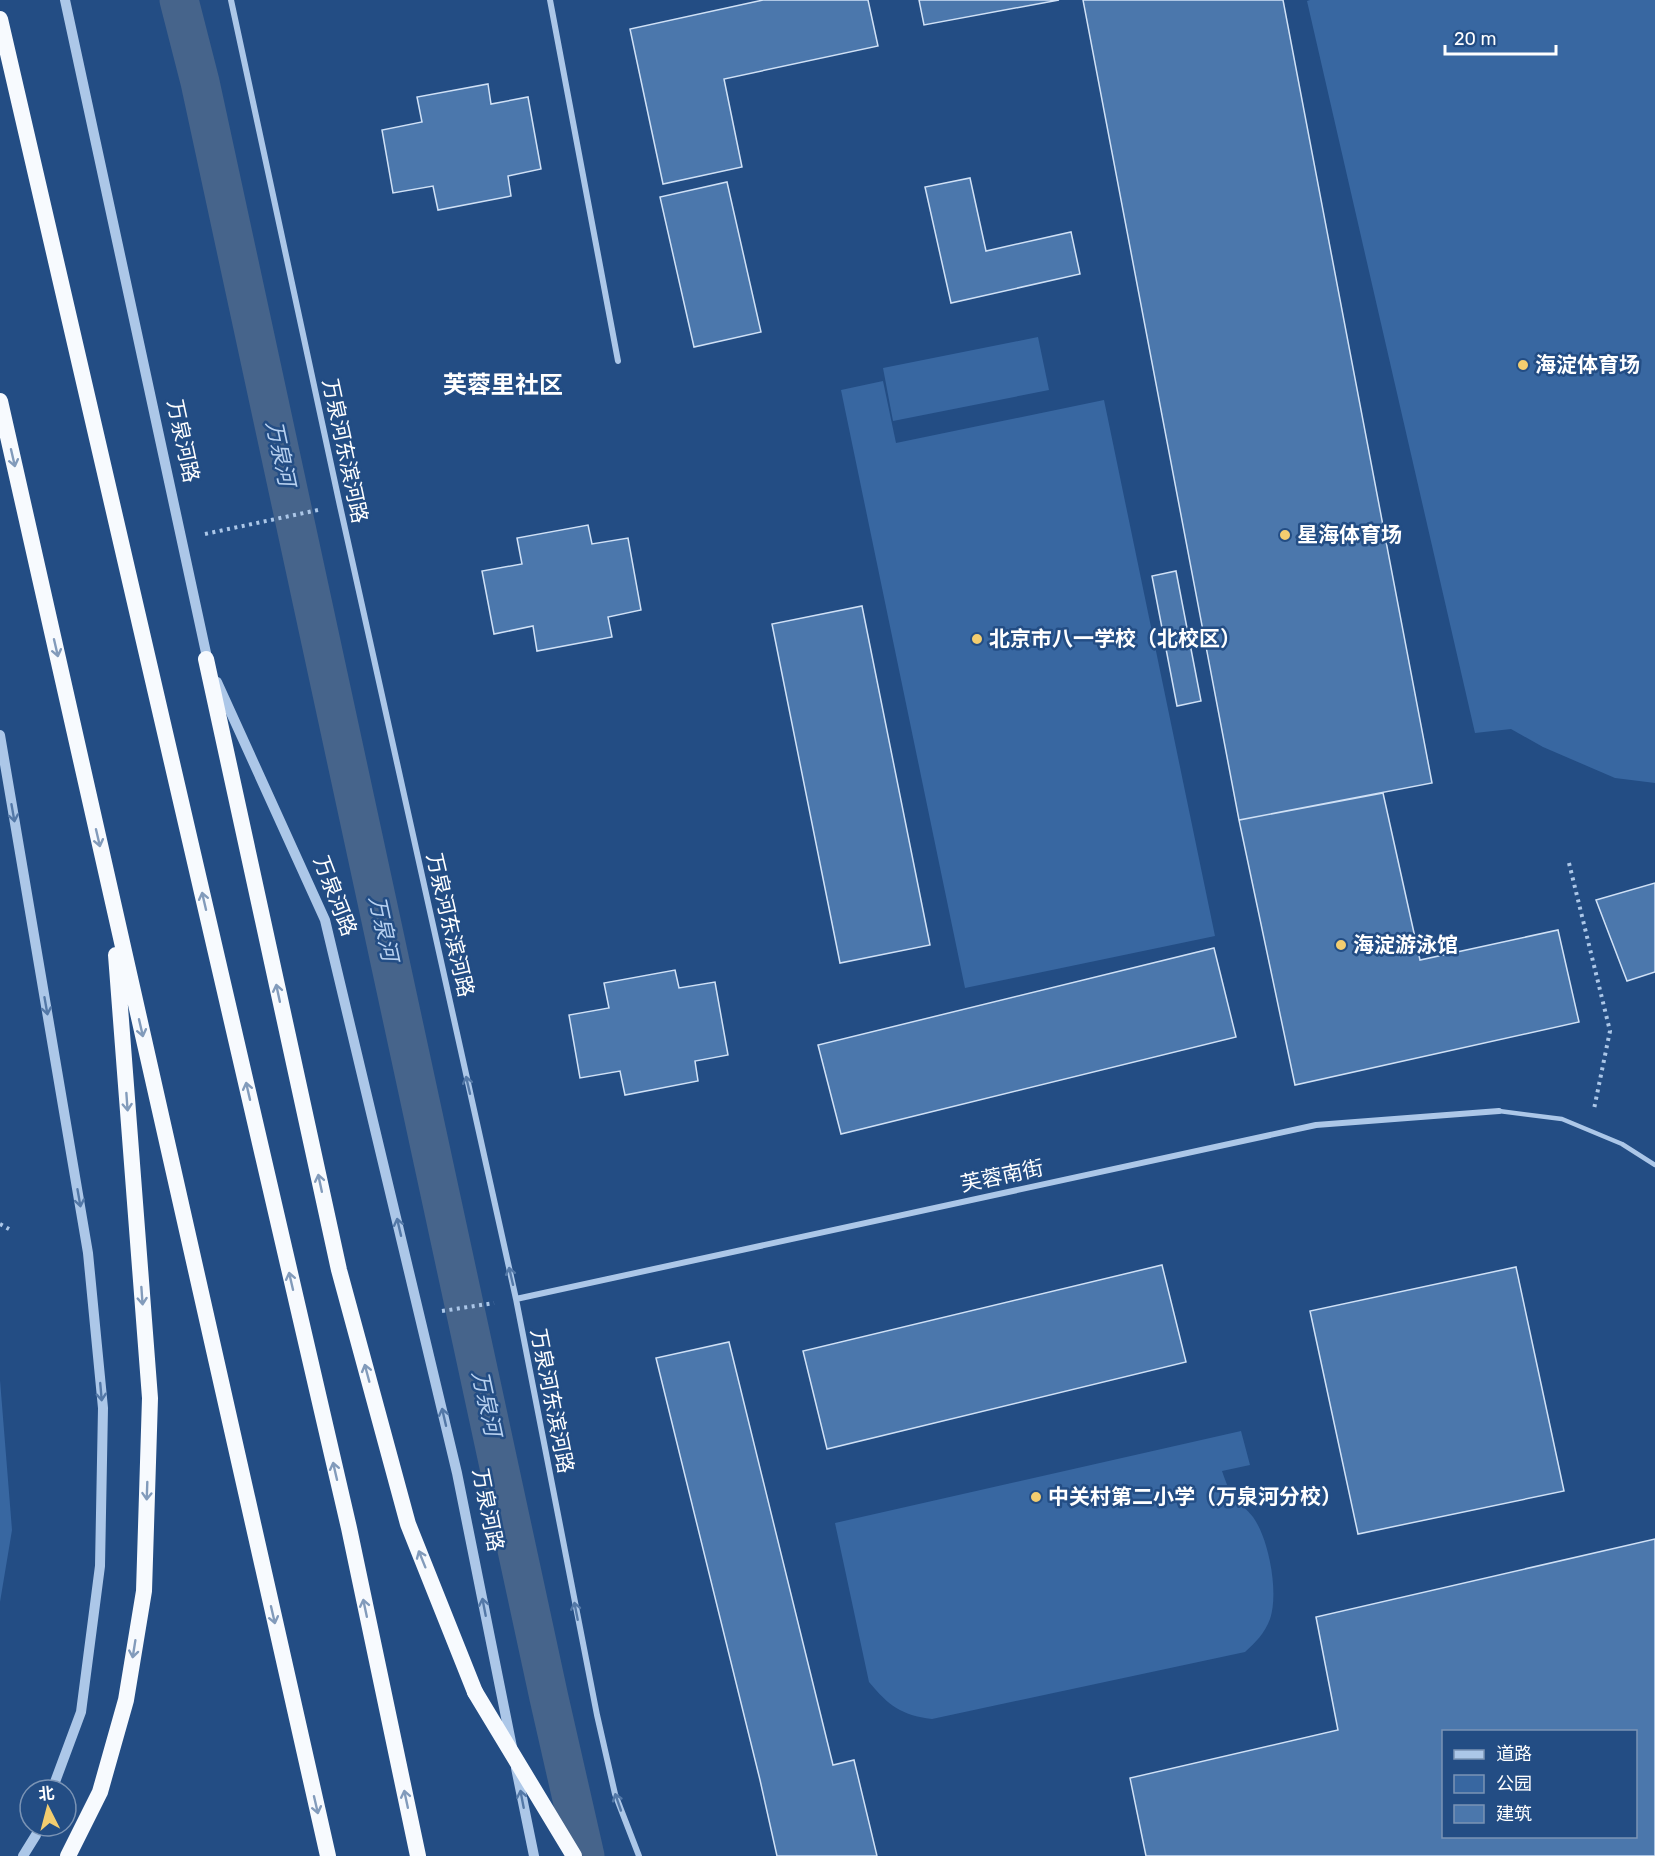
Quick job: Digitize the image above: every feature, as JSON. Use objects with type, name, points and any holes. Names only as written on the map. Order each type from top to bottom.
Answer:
[{"type":"highway","points":[[0,19],[348,1528],[418,1856]]},
{"type":"highway","points":[[0,400],[328,1856]]},
{"type":"highway","points":[[206,659],[339,1270],[408,1524],[475,1692],[574,1856]]},
{"type":"highway","points":[[68,1856],[100,1792],[126,1700],[144,1591],[150,1398],[111,897]]},
{"type":"street","name":"万泉河路","points":[[65,0],[206,659],[325,920],[458,1473],[534,1856]]},
{"type":"street","name":"万泉河东滨河路","points":[[231,0],[340,506],[516,1299],[597,1715],[615,1794],[639,1856]]},
{"type":"street","points":[[550,0],[618,362]]},
{"type":"street","points":[[0,735],[88,1252],[103,1408],[100,1566],[81,1712],[56,1778]]},
{"type":"street","name":"芙蓉南街","points":[[516,1299],[1316,1125],[1499,1111]]},
{"type":"street","points":[[23,1856],[35,1838]]},
{"type":"lane","points":[[1499,1111],[1562,1119],[1622,1144],[1655,1165]]},
{"type":"path","points":[[180,539],[340,506]]},
{"type":"path","points":[[1569,863],[1610,1031],[1590,1130]]},
{"type":"path","points":[[0,1224],[9,1228]]},
{"type":"path","points":[[420,1315],[516,1299]]},
{"type":"green space","name":"海淀体育场","points":[[1655,0],[1655,783],[1615,778],[1543,747],[1511,729],[1475,733],[1307,1]]},
{"type":"green space","points":[[1038,337],[1049,390],[893,421],[883,368]]},
{"type":"green space","points":[[883,381],[896,443],[1104,400],[1215,936],[965,988],[841,390]]},
{"type":"green space","points":[[0,1380],[12,1530],[0,1602]]},
{"type":"green space","points":[[1241,1431],[1250,1465],[1222,1471],[1230,1491],[1259,1527],[1268,1552],[1273,1581],[1273,1608],[1270,1619],[1259,1637],[1245,1652],[932,1719],[912,1715],[896,1708],[869,1682],[835,1523]]},
{"type":"building","points":[[763,0],[868,0],[878,46],[724,79],[742,167],[663,184],[630,29]]},
{"type":"building","points":[[919,0],[1059,0],[924,25]]},
{"type":"building","name":"星海体育场","points":[[1083,0],[1283,0],[1432,783],[1239,820]]},
{"type":"building","points":[[488,84],[491,104],[528,97],[541,169],[508,176],[511,196],[438,210],[433,186],[393,193],[382,130],[422,122],[417,97]]},
{"type":"building","points":[[970,178],[986,251],[1071,232],[1080,274],[951,303],[925,187]]},
{"type":"building","points":[[727,182],[761,332],[694,347],[660,197]]},
{"type":"building","points":[[588,525],[592,544],[628,538],[641,610],[608,617],[612,637],[537,651],[533,626],[494,634],[482,571],[522,564],[517,538]]},
{"type":"building","points":[[1176,571],[1201,701],[1177,706],[1152,576]]},
{"type":"building","points":[[862,606],[930,945],[840,963],[772,624]]},
{"type":"building","name":"海淀游泳馆","points":[[1383,793],[1420,960],[1558,930],[1579,1022],[1295,1085],[1239,820]]},
{"type":"building","points":[[1655,883],[1655,972],[1627,981],[1596,900]]},
{"type":"building","points":[[1214,948],[1236,1037],[841,1134],[818,1045]]},
{"type":"building","points":[[675,970],[679,988],[715,982],[728,1055],[695,1061],[698,1081],[625,1095],[620,1071],[580,1078],[569,1015],[609,1008],[604,983]]},
{"type":"building","points":[[1162,1265],[1186,1362],[827,1449],[803,1351]]},
{"type":"building","points":[[1516,1267],[1564,1491],[1358,1534],[1310,1311]]},
{"type":"building","points":[[729,1342],[833,1765],[854,1760],[877,1856],[777,1856],[656,1358]]},
{"type":"building","points":[[1655,1539],[1655,1856],[1146,1856],[1130,1778],[1338,1730],[1316,1617]]},
{"type":"waterway","name":"万泉河","points":[[179,0],[200,82],[585,1856]]},
{"type":"place","name":"海淀体育场","points":[[1523,365]]},
{"type":"place","name":"星海体育场","points":[[1285,535]]},
{"type":"place","name":"北京市八一学校（北校区）","points":[[977,639]]},
{"type":"place","name":"海淀游泳馆","points":[[1341,945]]},
{"type":"place","name":"中关村第二小学（万泉河分校）","points":[[1036,1497]]},
{"type":"district","name":"芙蓉里社区","points":[[503,385]]}]
